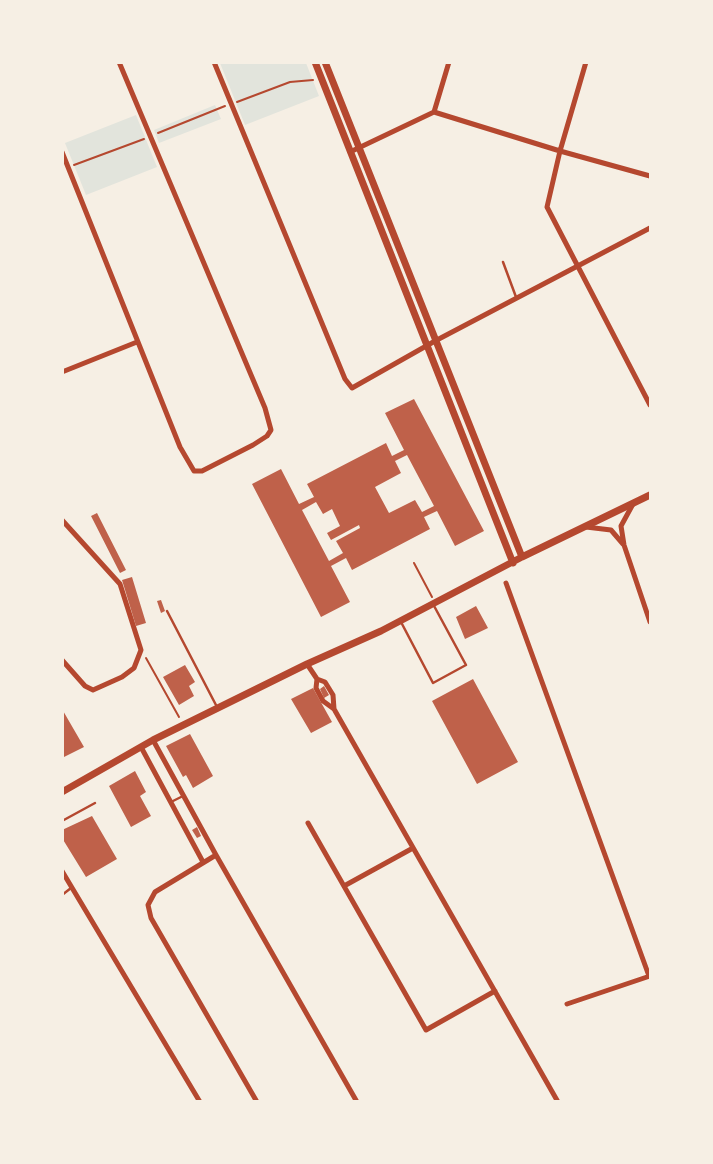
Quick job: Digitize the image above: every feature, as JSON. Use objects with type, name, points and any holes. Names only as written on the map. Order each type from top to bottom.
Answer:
[{"type":"main road","points":[[314,62],[513,562]]},
{"type":"main road","points":[[325,62],[522,558]]},
{"type":"main road","points":[[62,792],[153,740],[307,664],[400,621],[513,562],[650,495]]},
{"type":"street","points":[[62,152],[180,447],[194,470],[202,471],[267,436],[271,430],[265,408],[119,62]]},
{"type":"street","points":[[214,62],[345,379],[352,388],[435,341],[650,228]]},
{"type":"street","points":[[434,112],[449,62]]},
{"type":"street","points":[[586,62],[560,151],[547,207],[650,405]]},
{"type":"street","points":[[350,152],[434,112],[560,151],[650,176]]},
{"type":"street","points":[[62,372],[137,342]]},
{"type":"street","points":[[633,504],[622,526],[624,545],[650,622]]},
{"type":"street","points":[[62,520],[120,584],[142,650],[134,668],[122,677],[93,690],[85,686],[62,660]]},
{"type":"street","points":[[586,527],[611,530],[624,545]]},
{"type":"street","points":[[506,583],[650,976],[567,1004]]},
{"type":"street","points":[[307,664],[317,679],[324,682],[333,695],[334,709]]},
{"type":"street","points":[[317,679],[316,688],[323,701],[334,709],[558,1102]]},
{"type":"street","points":[[153,740],[216,855],[357,1102]]},
{"type":"street","points":[[141,747],[204,862]]},
{"type":"street","points":[[308,823],[426,1030],[495,991]]},
{"type":"street","points":[[344,886],[413,848]]},
{"type":"street","points":[[216,855],[155,892],[148,905],[152,918],[257,1102]]},
{"type":"street","points":[[62,871],[200,1102]]},
{"type":"lane","points":[[503,262],[516,298]]},
{"type":"lane","points":[[400,621],[433,683],[466,665],[434,604]]},
{"type":"lane","points":[[167,611],[218,708]]},
{"type":"lane","points":[[172,802],[184,795]]},
{"type":"lane","points":[[62,821],[95,802]]},
{"type":"lane","points":[[62,895],[73,887]]},
{"type":"path","points":[[66,162],[75,165],[290,82],[321,79]]},
{"type":"path","points":[[414,563],[434,604]]},
{"type":"path","points":[[142,650],[184,726]]},
{"type":"shaded area","points":[[220,63],[306,63],[319,96],[245,125]]},
{"type":"shaded area","points":[[215,105],[221,119],[159,143],[154,130]]},
{"type":"shaded area","points":[[136,115],[157,167],[86,195],[65,143]]},
{"type":"building","points":[[414,399],[484,531],[455,546],[437,511],[424,517],[430,529],[352,570],[346,558],[331,566],[350,602],[321,617],[252,484],[281,469],[299,504],[314,497],[307,484],[386,443],[392,456],[404,450],[385,413]],"holes":[[[407,455],[434,506],[422,512],[415,500],[389,513],[375,487],[401,473],[395,461]],[[316,502],[323,514],[332,509],[340,526],[327,533],[331,540],[359,525],[360,528],[336,541],[343,553],[329,561],[302,510]]]},
{"type":"building","points":[[97,513],[126,570],[120,573],[91,516]]},
{"type":"building","points":[[132,577],[146,623],[136,626],[122,580]]},
{"type":"building","points":[[161,600],[165,611],[161,613],[157,601]]},
{"type":"building","points":[[476,606],[488,628],[465,639],[456,617]]},
{"type":"building","points":[[185,665],[195,682],[189,686],[194,696],[179,705],[163,677]]},
{"type":"building","points":[[473,679],[518,762],[477,784],[432,701]]},
{"type":"building","points":[[324,686],[329,695],[324,698],[320,689]]},
{"type":"building","points":[[313,688],[332,722],[311,733],[291,699]]},
{"type":"building","points":[[62,709],[84,747],[62,758]]},
{"type":"building","points":[[190,734],[213,776],[193,788],[186,775],[183,777],[166,746]]},
{"type":"building","points":[[135,771],[146,792],[140,796],[151,816],[131,827],[109,786]]},
{"type":"building","points":[[92,816],[117,859],[86,877],[62,838],[62,830]]},
{"type":"building","points":[[197,827],[201,836],[197,838],[192,830]]}]
